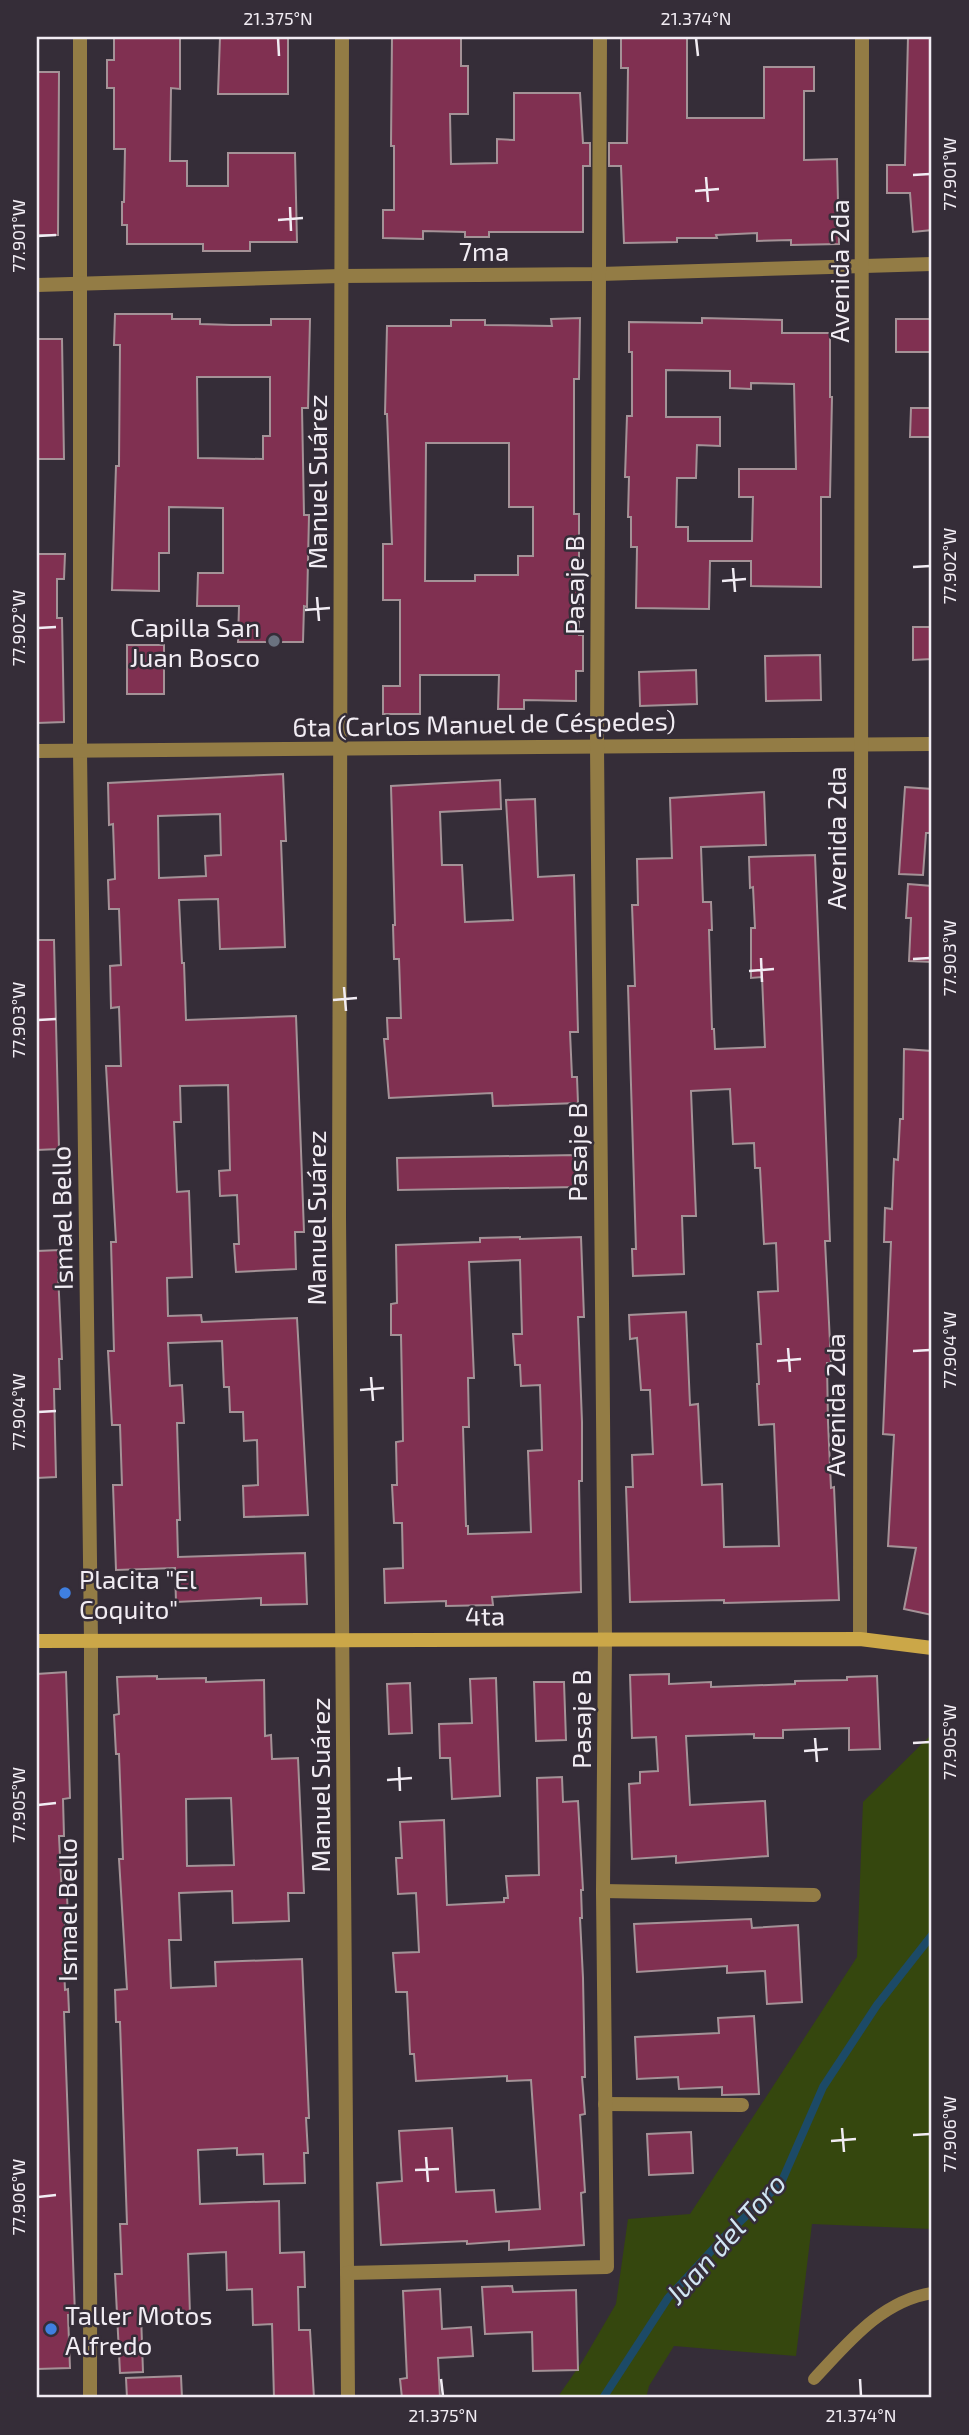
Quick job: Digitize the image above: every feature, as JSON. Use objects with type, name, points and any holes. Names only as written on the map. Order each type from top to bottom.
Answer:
[{"type":"main road","name":"4ta","points":[[37,1641],[860,1639],[932,1648]]},
{"type":"street","name":"Ismael Bello","points":[[80,37],[80,751],[91,1641],[90,2398]]},
{"type":"street","name":"Manuel Suárez","points":[[342,37],[338,750],[339,1216],[348,2398]]},
{"type":"street","name":"Pasaje B","points":[[346,2273],[607,2267],[603,1891],[605,1638],[597,746],[600,37]]},
{"type":"street","name":"Avenida 2da","points":[[860,1639],[862,37]]},
{"type":"street","name":"7ma","points":[[37,285],[341,276],[600,274],[932,264]]},
{"type":"street","name":"6ta (Carlos Manuel de Céspedes)","points":[[37,751],[932,744]]},
{"type":"street","points":[[603,1891],[814,1895]]},
{"type":"street","points":[[605,2104],[743,2105]]},
{"type":"lane","points":[[814,2379],[866,2324],[905,2300],[932,2293]]},
{"type":"green space","points":[[932,1734],[932,2229],[812,2224],[796,2356],[674,2346],[649,2386],[646,2398],[557,2398],[616,2304],[628,2219],[690,2214],[857,1957],[863,1802]]},
{"type":"building","points":[[114,37],[180,37],[180,89],[171,88],[170,161],[187,161],[187,186],[228,186],[228,153],[295,153],[297,242],[250,242],[250,251],[203,251],[203,244],[127,244],[127,225],[122,225],[125,149],[114,149],[114,88],[107,88],[107,60],[114,60]]},
{"type":"building","points":[[220,37],[288,37],[288,94],[218,94]]},
{"type":"building","points":[[392,37],[461,37],[461,66],[468,66],[468,114],[450,114],[451,164],[497,163],[497,139],[514,140],[514,93],[580,93],[583,143],[590,143],[590,166],[583,166],[583,232],[489,232],[489,237],[465,237],[465,232],[423,231],[423,239],[383,238],[383,210],[394,210],[394,146],[391,146]]},
{"type":"building","points":[[621,37],[687,37],[687,118],[764,118],[764,67],[814,67],[814,91],[804,91],[804,160],[837,159],[839,244],[791,245],[791,240],[757,241],[757,233],[716,235],[717,238],[677,238],[677,242],[624,243],[621,166],[609,166],[609,143],[627,143],[628,68],[621,68]]},
{"type":"building","points":[[908,37],[932,37],[932,230],[913,232],[910,193],[887,193],[887,165],[905,165]]},
{"type":"building","points":[[37,72],[59,72],[58,235],[37,235]]},
{"type":"building","points":[[115,314],[172,314],[172,319],[200,319],[200,324],[232,325],[271,325],[271,319],[310,319],[308,408],[302,408],[304,515],[309,515],[307,607],[304,606],[303,642],[238,642],[239,606],[197,606],[198,573],[223,573],[223,508],[169,507],[169,553],[159,553],[159,591],[112,590],[116,466],[119,466],[120,345],[114,345]],"holes":[[[197,377],[270,377],[270,436],[263,436],[263,459],[198,458]]]},
{"type":"building","points":[[580,318],[579,379],[574,379],[574,514],[579,514],[579,635],[583,635],[583,671],[576,671],[576,701],[524,700],[524,709],[498,709],[499,675],[420,675],[420,714],[383,714],[383,686],[400,686],[400,600],[383,600],[383,544],[392,544],[385,414],[387,326],[451,326],[451,320],[485,320],[485,325],[552,326],[551,319]],"holes":[[[426,443],[509,443],[509,507],[533,507],[533,556],[518,556],[518,575],[475,575],[475,581],[425,581]]]},
{"type":"building","points":[[702,318],[782,320],[782,333],[830,333],[830,497],[821,497],[821,587],[751,586],[751,561],[710,561],[709,609],[636,608],[637,547],[631,547],[631,517],[628,517],[629,477],[625,477],[627,416],[632,416],[629,322],[702,323]],"holes":[[[666,370],[730,371],[730,388],[751,389],[751,383],[794,384],[796,469],[739,469],[739,497],[753,497],[752,541],[688,541],[688,527],[676,527],[677,478],[696,478],[697,445],[720,446],[720,417],[666,417]]]},
{"type":"building","points":[[896,319],[932,319],[932,352],[896,352]]},
{"type":"building","points":[[37,339],[62,339],[64,459],[37,459]]},
{"type":"building","points":[[911,408],[932,408],[932,437],[910,437]]},
{"type":"building","points":[[37,554],[65,554],[64,579],[57,579],[57,618],[62,618],[64,722],[37,723]]},
{"type":"building","points":[[913,627],[932,627],[932,659],[913,660]]},
{"type":"building","points":[[127,645],[164,645],[164,694],[127,694]]},
{"type":"building","points":[[820,655],[821,700],[766,701],[765,656]]},
{"type":"building","points":[[696,670],[697,704],[640,706],[639,672]]},
{"type":"building","points":[[283,774],[286,841],[281,841],[285,947],[220,949],[218,899],[179,900],[186,1020],[296,1016],[304,1232],[295,1232],[296,1269],[236,1272],[234,1244],[239,1244],[237,1195],[220,1196],[219,1171],[230,1170],[228,1085],[180,1086],[181,1122],[174,1122],[177,1192],[189,1191],[192,1277],[167,1278],[168,1316],[201,1315],[202,1322],[297,1318],[308,1515],[244,1517],[243,1486],[258,1485],[257,1440],[244,1441],[243,1412],[230,1412],[229,1387],[224,1387],[222,1341],[168,1343],[170,1386],[182,1385],[184,1423],[177,1423],[180,1520],[177,1520],[178,1557],[305,1553],[307,1604],[261,1605],[261,1598],[176,1602],[175,1568],[116,1570],[113,1485],[122,1485],[120,1425],[112,1425],[108,1351],[114,1351],[111,1242],[116,1242],[106,1066],[121,1066],[119,1007],[111,1008],[110,966],[121,965],[119,909],[109,909],[108,880],[115,879],[108,783]],"holes":[[[220,814],[221,855],[205,856],[206,876],[159,878],[158,816]]]},
{"type":"building","points":[[500,780],[501,809],[440,812],[442,865],[462,865],[465,922],[513,920],[506,800],[535,799],[538,877],[574,875],[578,1032],[570,1032],[572,1077],[577,1077],[578,1103],[493,1106],[492,1093],[389,1098],[384,1039],[388,1039],[387,1018],[401,1018],[399,959],[394,959],[391,786]]},
{"type":"building","points":[[905,787],[932,789],[932,833],[926,833],[923,875],[899,874]]},
{"type":"building","points":[[764,792],[766,845],[701,847],[703,902],[711,902],[712,930],[709,930],[712,1029],[715,1049],[765,1047],[762,977],[751,978],[751,928],[755,928],[749,857],[815,855],[830,1241],[825,1241],[831,1363],[827,1363],[828,1422],[839,1600],[630,1602],[626,1487],[633,1487],[632,1455],[653,1454],[650,1390],[641,1390],[637,1338],[630,1339],[629,1315],[686,1312],[690,1405],[698,1404],[702,1485],[722,1484],[724,1547],[779,1546],[774,1424],[759,1425],[757,1384],[757,1344],[761,1344],[758,1292],[778,1291],[776,1243],[764,1244],[760,1168],[755,1168],[754,1143],[733,1144],[730,1089],[691,1091],[696,1216],[682,1216],[684,1274],[633,1276],[632,1249],[636,1249],[628,986],[635,986],[632,905],[638,905],[637,859],[672,858],[670,798]]},
{"type":"building","points":[[908,884],[932,886],[932,962],[909,961],[911,918],[906,918]]},
{"type":"building","points":[[37,940],[54,940],[59,1149],[37,1150]]},
{"type":"building","points":[[904,1049],[932,1051],[932,1615],[904,1609],[916,1548],[888,1546],[894,1435],[883,1434],[891,1242],[884,1242],[885,1208],[892,1209],[894,1159],[898,1160],[900,1119],[903,1119]]},
{"type":"building","points":[[576,1155],[577,1187],[398,1190],[397,1158]]},
{"type":"building","points":[[581,1237],[584,1317],[578,1317],[582,1422],[582,1481],[579,1481],[581,1592],[492,1597],[493,1605],[446,1606],[446,1601],[385,1603],[384,1569],[403,1568],[402,1523],[394,1523],[392,1485],[397,1485],[396,1442],[403,1441],[401,1335],[391,1335],[391,1304],[397,1303],[396,1245],[480,1242],[480,1238]],"holes":[[[520,1260],[522,1334],[513,1334],[515,1365],[520,1365],[521,1386],[540,1385],[542,1450],[528,1451],[531,1532],[468,1534],[463,1427],[469,1427],[468,1378],[474,1378],[469,1262]]]},
{"type":"building","points":[[60,1250],[61,1273],[58,1273],[62,1359],[59,1359],[60,1389],[54,1389],[56,1477],[37,1478],[37,1251]]},
{"type":"building","points":[[66,1672],[70,1798],[63,1799],[64,1836],[59,1836],[62,1896],[67,1895],[68,1919],[65,1919],[66,1944],[63,1944],[69,2012],[64,2012],[75,2315],[68,2315],[70,2368],[37,2369],[37,1674]]},
{"type":"building","points":[[669,1674],[669,1684],[711,1682],[711,1687],[795,1684],[795,1681],[847,1680],[847,1677],[877,1676],[880,1749],[849,1750],[849,1728],[783,1730],[783,1738],[754,1738],[754,1734],[686,1736],[690,1805],[765,1801],[768,1856],[676,1863],[676,1856],[632,1859],[629,1784],[640,1783],[640,1772],[658,1771],[656,1737],[632,1738],[630,1675]]},
{"type":"building","points":[[117,1677],[206,1678],[206,1682],[264,1680],[265,1736],[271,1735],[272,1759],[298,1758],[304,1893],[288,1893],[289,1921],[233,1923],[232,1891],[179,1893],[181,1940],[169,1940],[171,1988],[216,1986],[215,1962],[302,1959],[309,2118],[306,2118],[308,2153],[304,2153],[305,2183],[264,2184],[263,2154],[237,2155],[237,2148],[198,2150],[200,2204],[279,2201],[280,2253],[304,2252],[305,2287],[298,2287],[299,2330],[310,2330],[314,2398],[274,2398],[272,2324],[253,2325],[252,2289],[227,2290],[226,2252],[188,2254],[190,2314],[141,2315],[143,2372],[120,2373],[115,2274],[122,2274],[120,2224],[127,2224],[120,2022],[116,2022],[115,1990],[127,1989],[119,1859],[123,1859],[119,1754],[116,1754],[114,1715],[119,1714]],"holes":[[[231,1798],[234,1865],[187,1866],[186,1799]]]},
{"type":"building","points":[[496,1678],[500,1796],[452,1799],[450,1758],[440,1758],[439,1724],[472,1723],[470,1679]]},
{"type":"building","points":[[534,1682],[564,1682],[566,1740],[536,1741]]},
{"type":"building","points":[[410,1683],[412,1733],[389,1734],[387,1684]]},
{"type":"building","points":[[562,1777],[563,1802],[578,1801],[583,1890],[580,1918],[585,2114],[580,2115],[585,2192],[581,2193],[584,2245],[509,2250],[509,2241],[381,2245],[377,2183],[402,2181],[399,2131],[452,2128],[456,2192],[494,2190],[496,2212],[540,2209],[531,2080],[507,2081],[507,2076],[416,2081],[414,2054],[410,2054],[407,1992],[396,1992],[393,1953],[419,1952],[416,1893],[398,1894],[396,1858],[402,1858],[400,1822],[444,1820],[447,1905],[504,1902],[504,1898],[508,1898],[506,1876],[539,1875],[537,1778]]},
{"type":"building","points":[[751,1919],[752,1928],[798,1925],[802,2002],[767,2004],[765,1971],[727,1973],[727,1966],[637,1972],[634,1924]]},
{"type":"building","points":[[754,2016],[759,2094],[722,2095],[722,2087],[679,2089],[678,2077],[637,2079],[635,2037],[719,2033],[718,2018]]},
{"type":"building","points":[[691,2132],[693,2173],[649,2175],[647,2134]]},
{"type":"building","points":[[512,2286],[513,2292],[576,2290],[578,2370],[533,2371],[532,2332],[485,2334],[482,2287]]},
{"type":"building","points":[[440,2289],[442,2329],[471,2327],[473,2356],[438,2358],[440,2398],[402,2398],[400,2379],[407,2378],[403,2291]]},
{"type":"building","points":[[181,2376],[182,2398],[127,2398],[126,2378]]},
{"type":"waterway","name":"Juan del Toro","points":[[603,2398],[668,2298],[727,2234],[781,2183],[823,2087],[877,2005],[932,1935]]},
{"type":"place","name":"Capilla San Juan Bosco","points":[[274,641]]},
{"type":"place","name":"Placita \"El Coquito\"","points":[[65,1593]]},
{"type":"place","name":"Taller Motos Alfredo","points":[[51,2329]]}]
